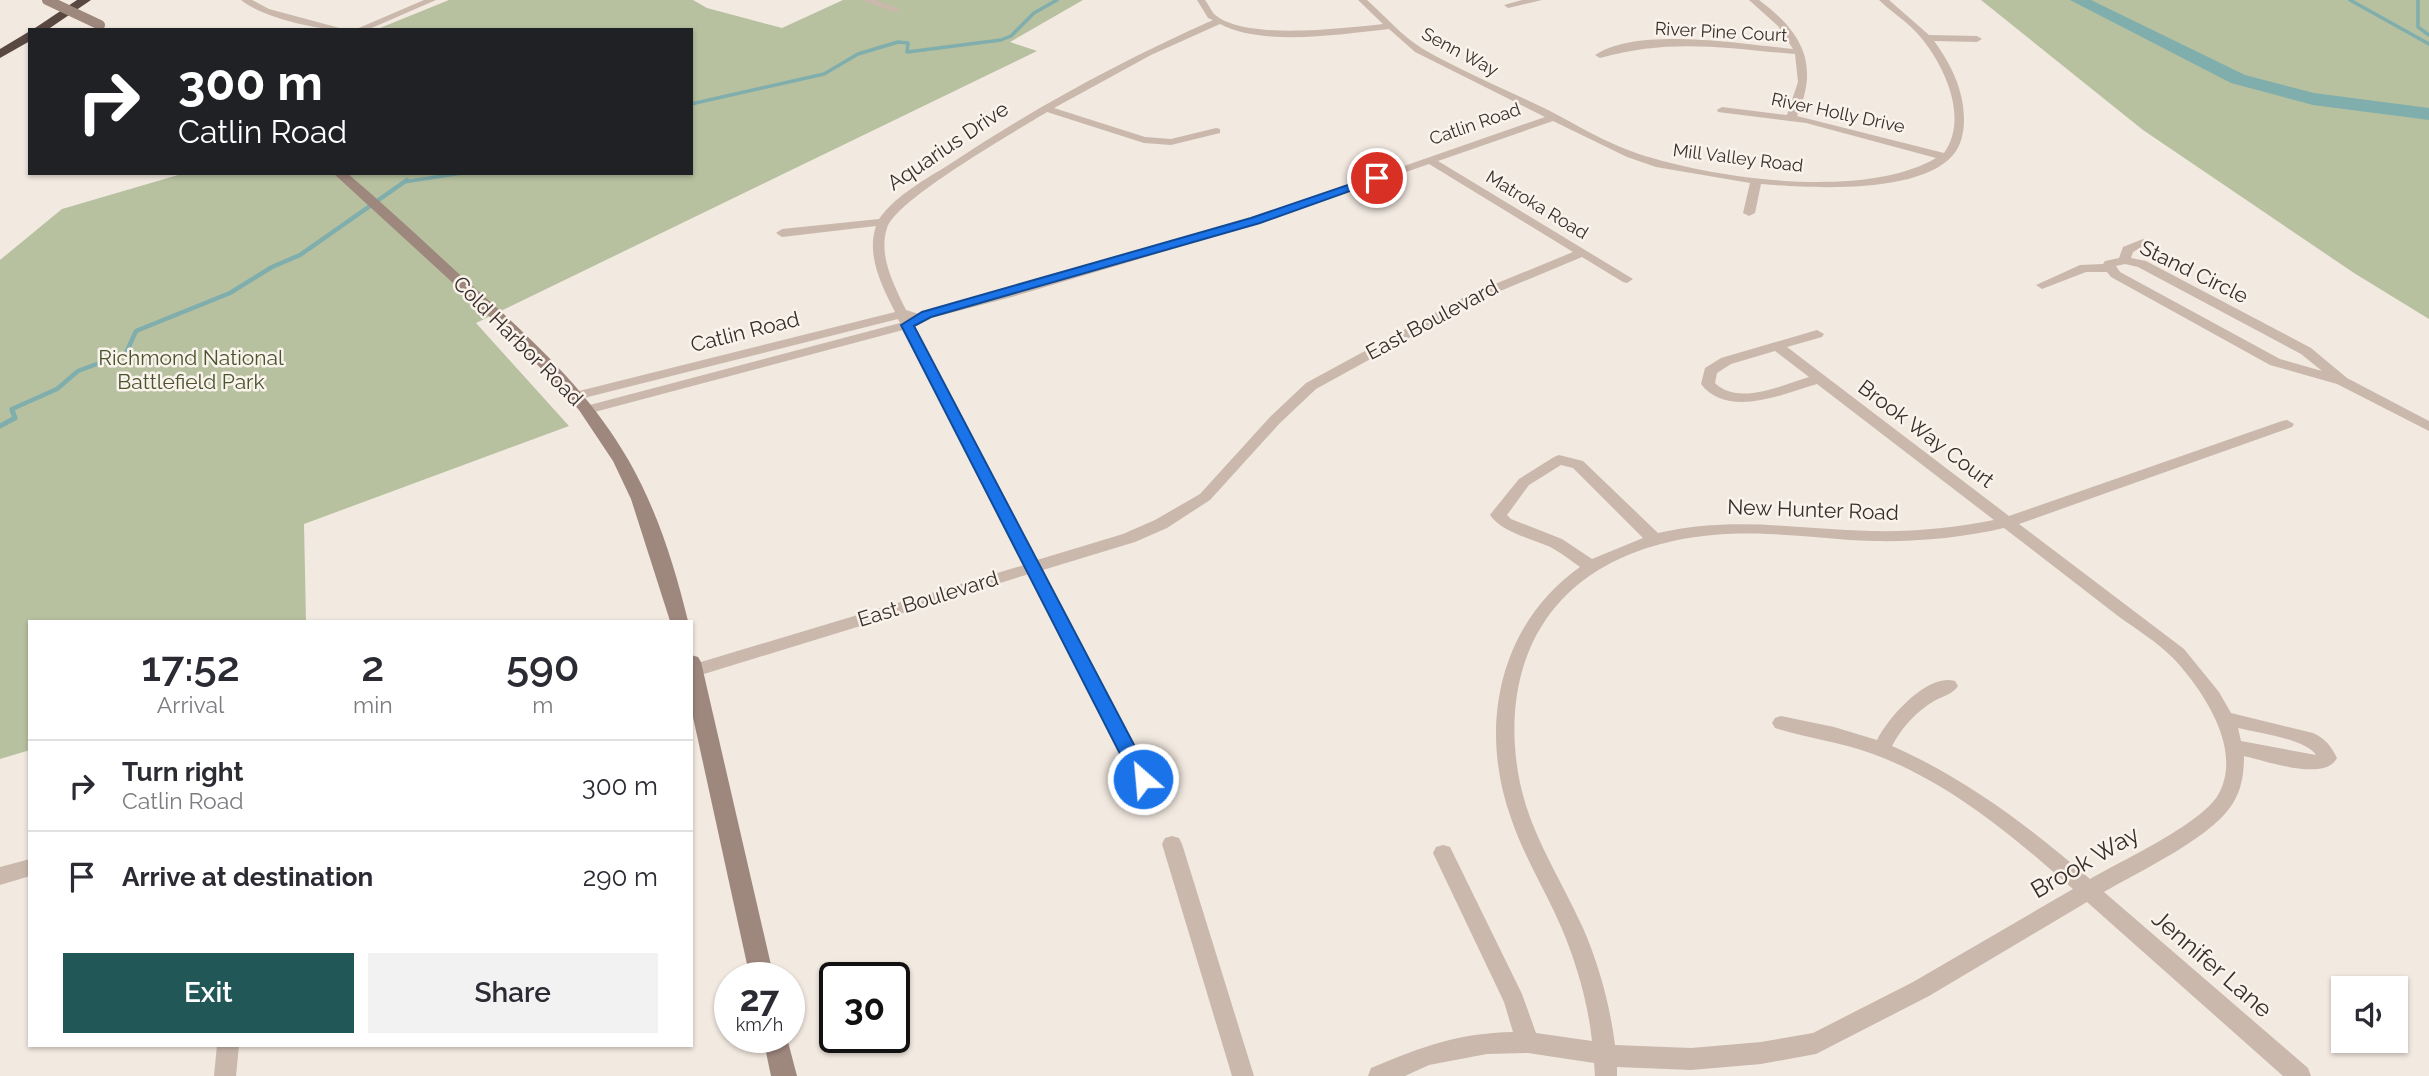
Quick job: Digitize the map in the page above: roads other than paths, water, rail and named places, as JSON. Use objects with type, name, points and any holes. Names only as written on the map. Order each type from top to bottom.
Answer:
[{"type":"highway","points":[[41,28],[85,0]]},
{"type":"highway","points":[[0,54],[28,36]]},
{"type":"main road","points":[[47,0],[107,28]]},
{"type":"main road","name":"Cold Harbor Road","points":[[343,177],[495,313],[581,403],[621,460],[639,497],[680,620]]},
{"type":"main road","points":[[693,672],[758,962]]},
{"type":"main road","points":[[778,1053],[783,1076]]},
{"type":"street","points":[[245,0],[266,11],[335,28]]},
{"type":"street","points":[[363,28],[432,0]]},
{"type":"street","points":[[866,0],[897,10]]},
{"type":"street","points":[[1201,0],[1208,13],[1251,30],[1289,34],[1389,26]]},
{"type":"street","name":"Senn Way","points":[[1362,0],[1418,50],[1554,117]]},
{"type":"street","points":[[1508,5],[1538,0]]},
{"type":"street","points":[[1753,0],[1787,29],[1800,52],[1803,90],[1791,117]]},
{"type":"street","points":[[1883,0],[1927,38],[1950,74],[1958,105],[1957,136],[1945,157]]},
{"type":"street","name":"Aquarius Drive","points":[[1143,779],[905,320],[878,251],[882,222],[900,203],[1045,108],[1158,47],[1221,20]]},
{"type":"street","points":[[1927,38],[1977,39]]},
{"type":"street","name":"River Pine Court","points":[[1600,55],[1624,47],[1664,43],[1800,52]]},
{"type":"street","points":[[1045,108],[1144,140],[1171,142],[1216,131]]},
{"type":"street","name":"River Holly Drive","points":[[1722,110],[1791,117],[1871,135],[1945,157]]},
{"type":"street","name":"Catlin Road","points":[[581,403],[926,315],[1208,236],[1554,117]]},
{"type":"street","name":"Mill Valley Road","points":[[1554,117],[1646,161],[1681,170],[1756,181],[1811,185],[1860,182],[1917,171],[1945,157]]},
{"type":"street","name":"Matroka Road","points":[[1429,160],[1627,279]]},
{"type":"street","points":[[1749,213],[1756,181]]},
{"type":"street","points":[[782,233],[882,222]]},
{"type":"street","points":[[2125,260],[2127,250],[2143,243]]},
{"type":"street","name":"East Boulevard","points":[[693,668],[1129,538],[1184,512],[1222,481],[1275,420],[1311,386],[1470,299],[1581,253]]},
{"type":"street","name":"Stand Circle","points":[[2125,260],[2142,264],[2306,351],[2342,381],[2276,362],[2108,268],[2112,261],[2125,260]]},
{"type":"street","points":[[2042,285],[2084,268],[2108,268]]},
{"type":"street","points":[[1817,334],[1716,366],[1707,376],[1711,390],[1719,396],[1739,399],[1818,379]]},
{"type":"street","name":"Brook Way Court","points":[[1777,346],[2008,522]]},
{"type":"street","points":[[2342,381],[2429,427]]},
{"type":"street","name":"New Hunter Road","points":[[1606,1066],[1598,1005],[1586,961],[1565,911],[1532,849],[1516,804],[1508,768],[1504,728],[1512,673],[1535,620],[1565,585],[1591,566],[1654,539],[1706,530],[1749,527],[1917,536],[1977,530],[2008,522],[2287,424]]},
{"type":"street","points":[[1591,566],[1556,543],[1506,523],[1498,515],[1524,482],[1559,460],[1578,464],[1654,539]]},
{"type":"street","name":"Brook Way","points":[[1379,1076],[1449,1049],[1487,1043],[1528,1042],[1566,1046],[1606,1066],[1761,1054],[1816,1043],[1921,989],[2210,818],[2226,799],[2234,776],[2235,747],[2224,718],[2198,674],[2178,653],[2008,522]]},
{"type":"street","points":[[1882,748],[1890,730],[1902,714],[1919,701],[1949,686]]},
{"type":"street","points":[[2224,718],[2307,738],[2319,744],[2328,758],[2316,764],[2235,747]]},
{"type":"street","name":"Jennifer Lane","points":[[1781,723],[1848,737],[1882,748],[1913,761],[1982,801],[2301,1076]]},
{"type":"street","points":[[1172,844],[1243,1076]]},
{"type":"street","points":[[1443,853],[1514,1001],[1528,1042]]},
{"type":"street","points":[[0,876],[28,868]]},
{"type":"street","points":[[225,1076],[228,1047]]},
{"type":"waterway","points":[[693,104],[824,74],[858,54],[898,42],[908,43],[907,52],[1001,40],[1011,36],[1034,13],[1057,0]]},
{"type":"waterway","points":[[2078,0],[2238,79],[2313,99],[2429,114]]},
{"type":"waterway","points":[[2350,0],[2429,44]]},
{"type":"waterway","points":[[2418,0],[2418,27],[2429,35]]},
{"type":"waterway","points":[[404,182],[449,175]]},
{"type":"waterway","points":[[13,412],[12,409],[57,389],[78,371],[126,353],[136,331],[230,293],[272,267],[300,255],[404,182]]},
{"type":"waterway","points":[[0,426],[15,418],[12,410]]},
{"type":"park label","name":"Richmond National Battlefield Park","points":[[191,370]]}]
